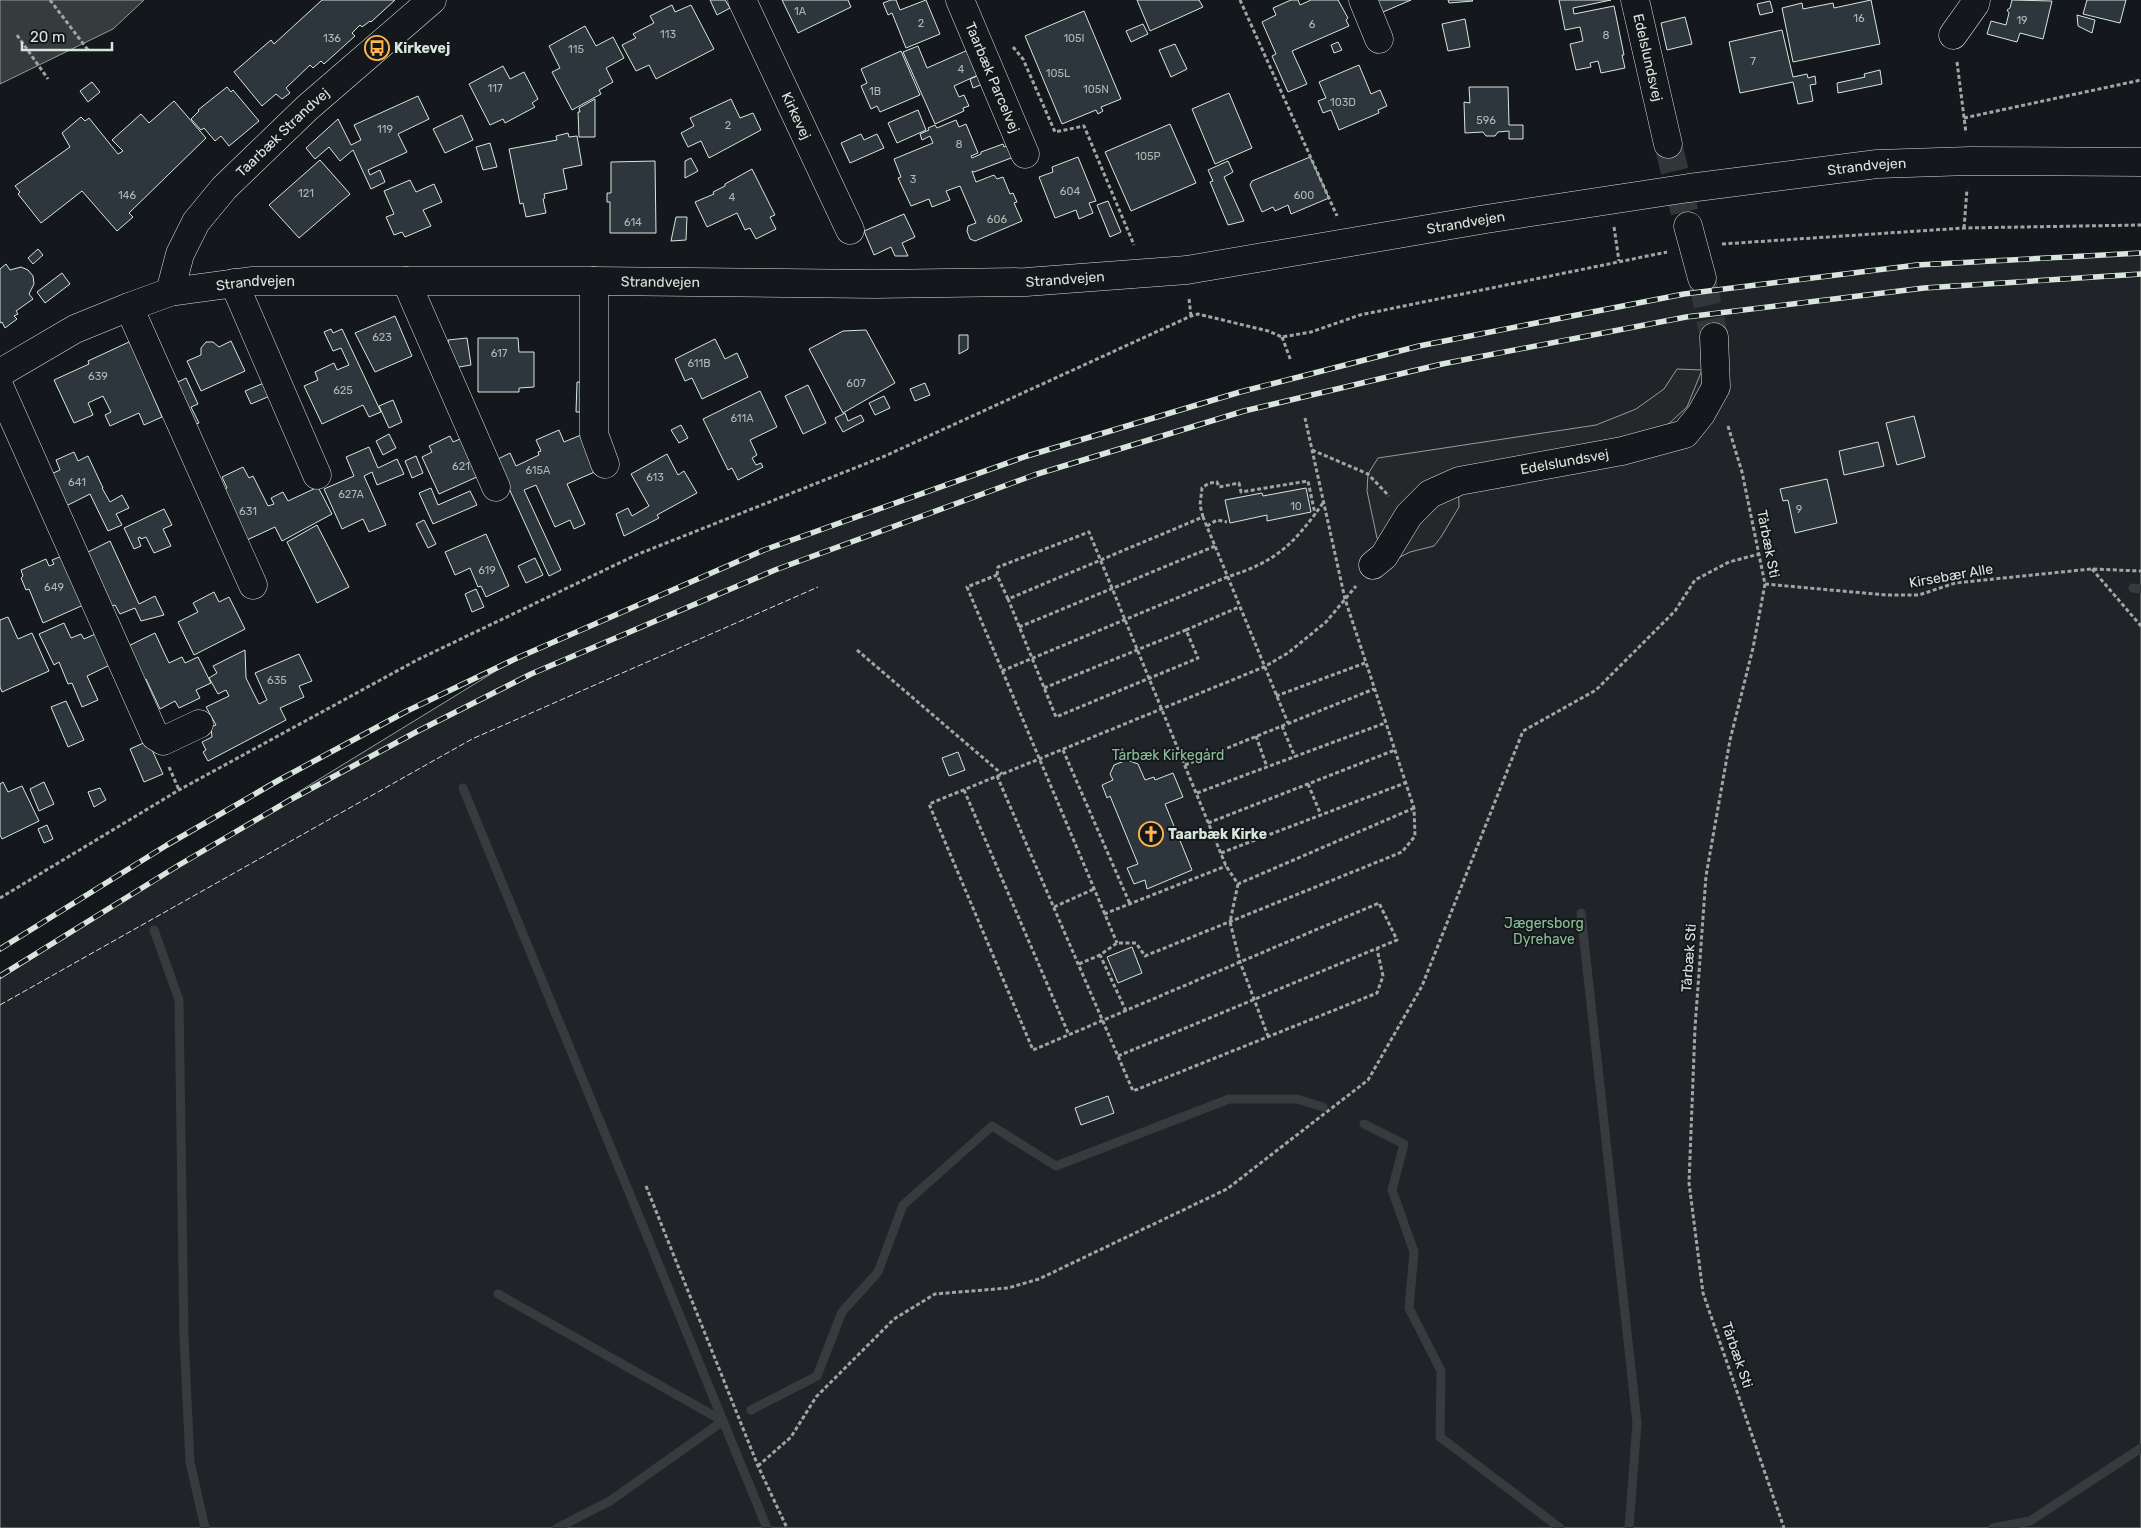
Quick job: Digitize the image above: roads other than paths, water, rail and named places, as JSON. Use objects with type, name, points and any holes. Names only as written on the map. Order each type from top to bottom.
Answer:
[{"type":"main road","name":"Taarbæk Strandvej","points":[[170,292],[180,254],[196,222],[224,188],[307,108],[432,0]]},
{"type":"main road","name":"Kirkevej","points":[[742,0],[850,230]]},
{"type":"main road","name":"Taarbæk Parcelvej","points":[[960,0],[1025,154]]},
{"type":"main road","points":[[1363,0],[1379,38]]},
{"type":"main road","name":"Edelslundsvej","points":[[1635,0],[1668,144]]},
{"type":"main road","points":[[1953,35],[1976,0]]},
{"type":"main road","name":"Strandvejen","points":[[0,374],[75,329],[129,307],[170,292],[251,281],[594,281],[875,284],[1026,282],[1187,270],[1688,188],[1877,164],[1970,161],[2141,162]]},
{"type":"main road","points":[[1688,226],[1702,278]]},
{"type":"main road","points":[[406,281],[496,487]]},
{"type":"main road","points":[[594,281],[594,434],[605,464]]},
{"type":"main road","points":[[234,283],[318,475]]},
{"type":"main road","points":[[129,307],[253,585]]},
{"type":"main road","name":"Edelslundsvej","points":[[1373,565],[1384,556],[1409,516],[1430,494],[1459,481],[1622,451],[1686,434],[1702,414],[1716,387],[1714,337]]},
{"type":"main road","points":[[0,388],[155,736],[163,741],[199,724]]},
{"type":"waterway","points":[[2133,588],[2141,589]]},
{"type":"waterway","points":[[463,788],[767,1528]]},
{"type":"waterway","points":[[1581,913],[1637,1423],[1629,1528]]},
{"type":"waterway","points":[[154,930],[179,1000],[184,1338],[190,1462],[205,1528]]},
{"type":"waterway","points":[[751,1410],[817,1376],[842,1312],[878,1272],[903,1205],[992,1126],[1056,1166],[1229,1099],[1297,1099],[1323,1107]]},
{"type":"waterway","points":[[1364,1124],[1404,1144],[1392,1190],[1414,1252],[1409,1308],[1441,1371],[1440,1437],[1560,1528]]},
{"type":"waterway","points":[[498,1294],[723,1421],[610,1501],[557,1528]]},
{"type":"waterway","points":[[1993,1528],[2030,1521],[2141,1448]]},
{"type":"tunnel","points":[[1668,144],[1688,226]]},
{"type":"tunnel","points":[[1702,278],[1714,337]]},
{"type":"railway","points":[[0,949],[167,845],[279,780],[407,711],[517,658],[764,550],[1027,456],[1240,392],[1419,346],[1684,294],[1917,265],[2141,253]]},
{"type":"railway","points":[[0,976],[179,865],[290,800],[418,731],[531,674],[775,570],[1034,475],[1244,411],[1442,364],[1686,317],[1924,288],[2141,274]]},
{"type":"place","name":"Kirkevej","points":[[377,48]]},
{"type":"place","name":"Taarbæk Kirke","points":[[1151,834]]},
{"type":"park label","name":"Tårbæk Kirkegård","points":[[1168,755]]},
{"type":"park label","name":"Jægersborg Dyrehave","points":[[1544,932]]}]
